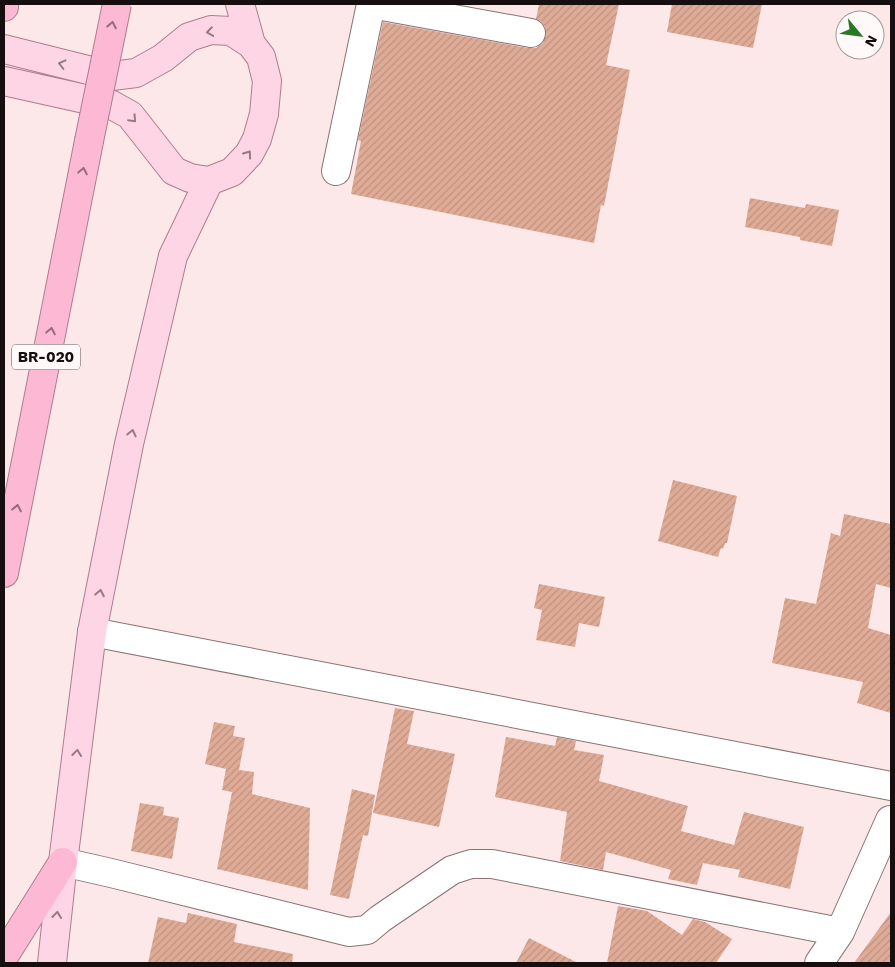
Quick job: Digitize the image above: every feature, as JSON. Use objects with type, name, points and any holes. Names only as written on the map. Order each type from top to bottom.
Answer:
[{"type":"highway","name":"BR-020","points":[[4,572],[116,4]]},
{"type":"highway","points":[[4,956],[63,862]]},
{"type":"main road","points":[[240,4],[251,44]]},
{"type":"main road","points":[[4,49],[112,76],[136,73],[163,58],[189,37],[211,30],[231,32],[251,44],[261,57],[267,81],[264,114],[257,138],[249,154],[232,172],[209,181],[190,178],[174,171],[130,114],[112,105],[4,82]]},
{"type":"main road","points":[[52,963],[92,632],[129,444],[173,256],[209,181]]},
{"type":"street","points":[[336,171],[371,4],[531,33]]},
{"type":"street","points":[[92,632],[891,786]]},
{"type":"street","points":[[819,963],[840,932],[890,820]]},
{"type":"street","points":[[63,862],[349,932],[367,930],[452,870],[471,864],[492,864],[840,932]]},
{"type":"building","points":[[539,4],[619,4],[606,65],[630,70],[604,206],[601,205],[594,243],[351,194],[361,141],[358,140],[383,22],[536,48],[543,43],[546,35],[545,27],[541,21],[536,19]]},
{"type":"building","points":[[672,4],[762,4],[753,48],[667,32]]},
{"type":"building","points":[[750,198],[805,208],[806,204],[839,210],[832,246],[800,240],[800,237],[745,227]]},
{"type":"building","points":[[673,480],[737,496],[727,543],[725,543],[723,549],[721,548],[718,557],[658,541]]},
{"type":"building","points":[[844,514],[891,524],[891,588],[876,584],[868,628],[891,635],[891,713],[857,703],[863,682],[772,663],[785,598],[816,604],[831,533],[840,536]]},
{"type":"building","points":[[539,584],[605,597],[599,627],[579,623],[575,647],[536,640],[542,610],[534,608]]},
{"type":"building","points":[[395,708],[414,711],[407,744],[455,754],[439,827],[373,813]]},
{"type":"building","points":[[214,722],[235,726],[233,736],[245,738],[239,770],[254,772],[252,794],[310,808],[308,890],[217,869],[232,792],[222,790],[226,769],[205,764]]},
{"type":"building","points":[[506,737],[555,746],[557,737],[576,741],[574,750],[604,755],[599,781],[688,806],[681,831],[734,845],[744,812],[804,827],[790,889],[738,877],[740,870],[703,863],[697,885],[668,879],[671,870],[606,852],[603,870],[560,861],[567,812],[495,797]]},
{"type":"building","points":[[352,789],[375,795],[368,836],[363,835],[349,899],[330,895]]},
{"type":"building","points":[[140,803],[164,807],[163,815],[179,818],[172,859],[131,851]]},
{"type":"building","points":[[618,906],[647,911],[682,935],[693,919],[705,922],[732,939],[716,963],[607,963]]},
{"type":"building","points":[[891,912],[891,963],[854,963]]},
{"type":"building","points":[[188,913],[237,924],[234,942],[293,954],[292,963],[148,963],[158,917],[186,923]]},
{"type":"building","points":[[529,938],[578,963],[516,963]]}]
